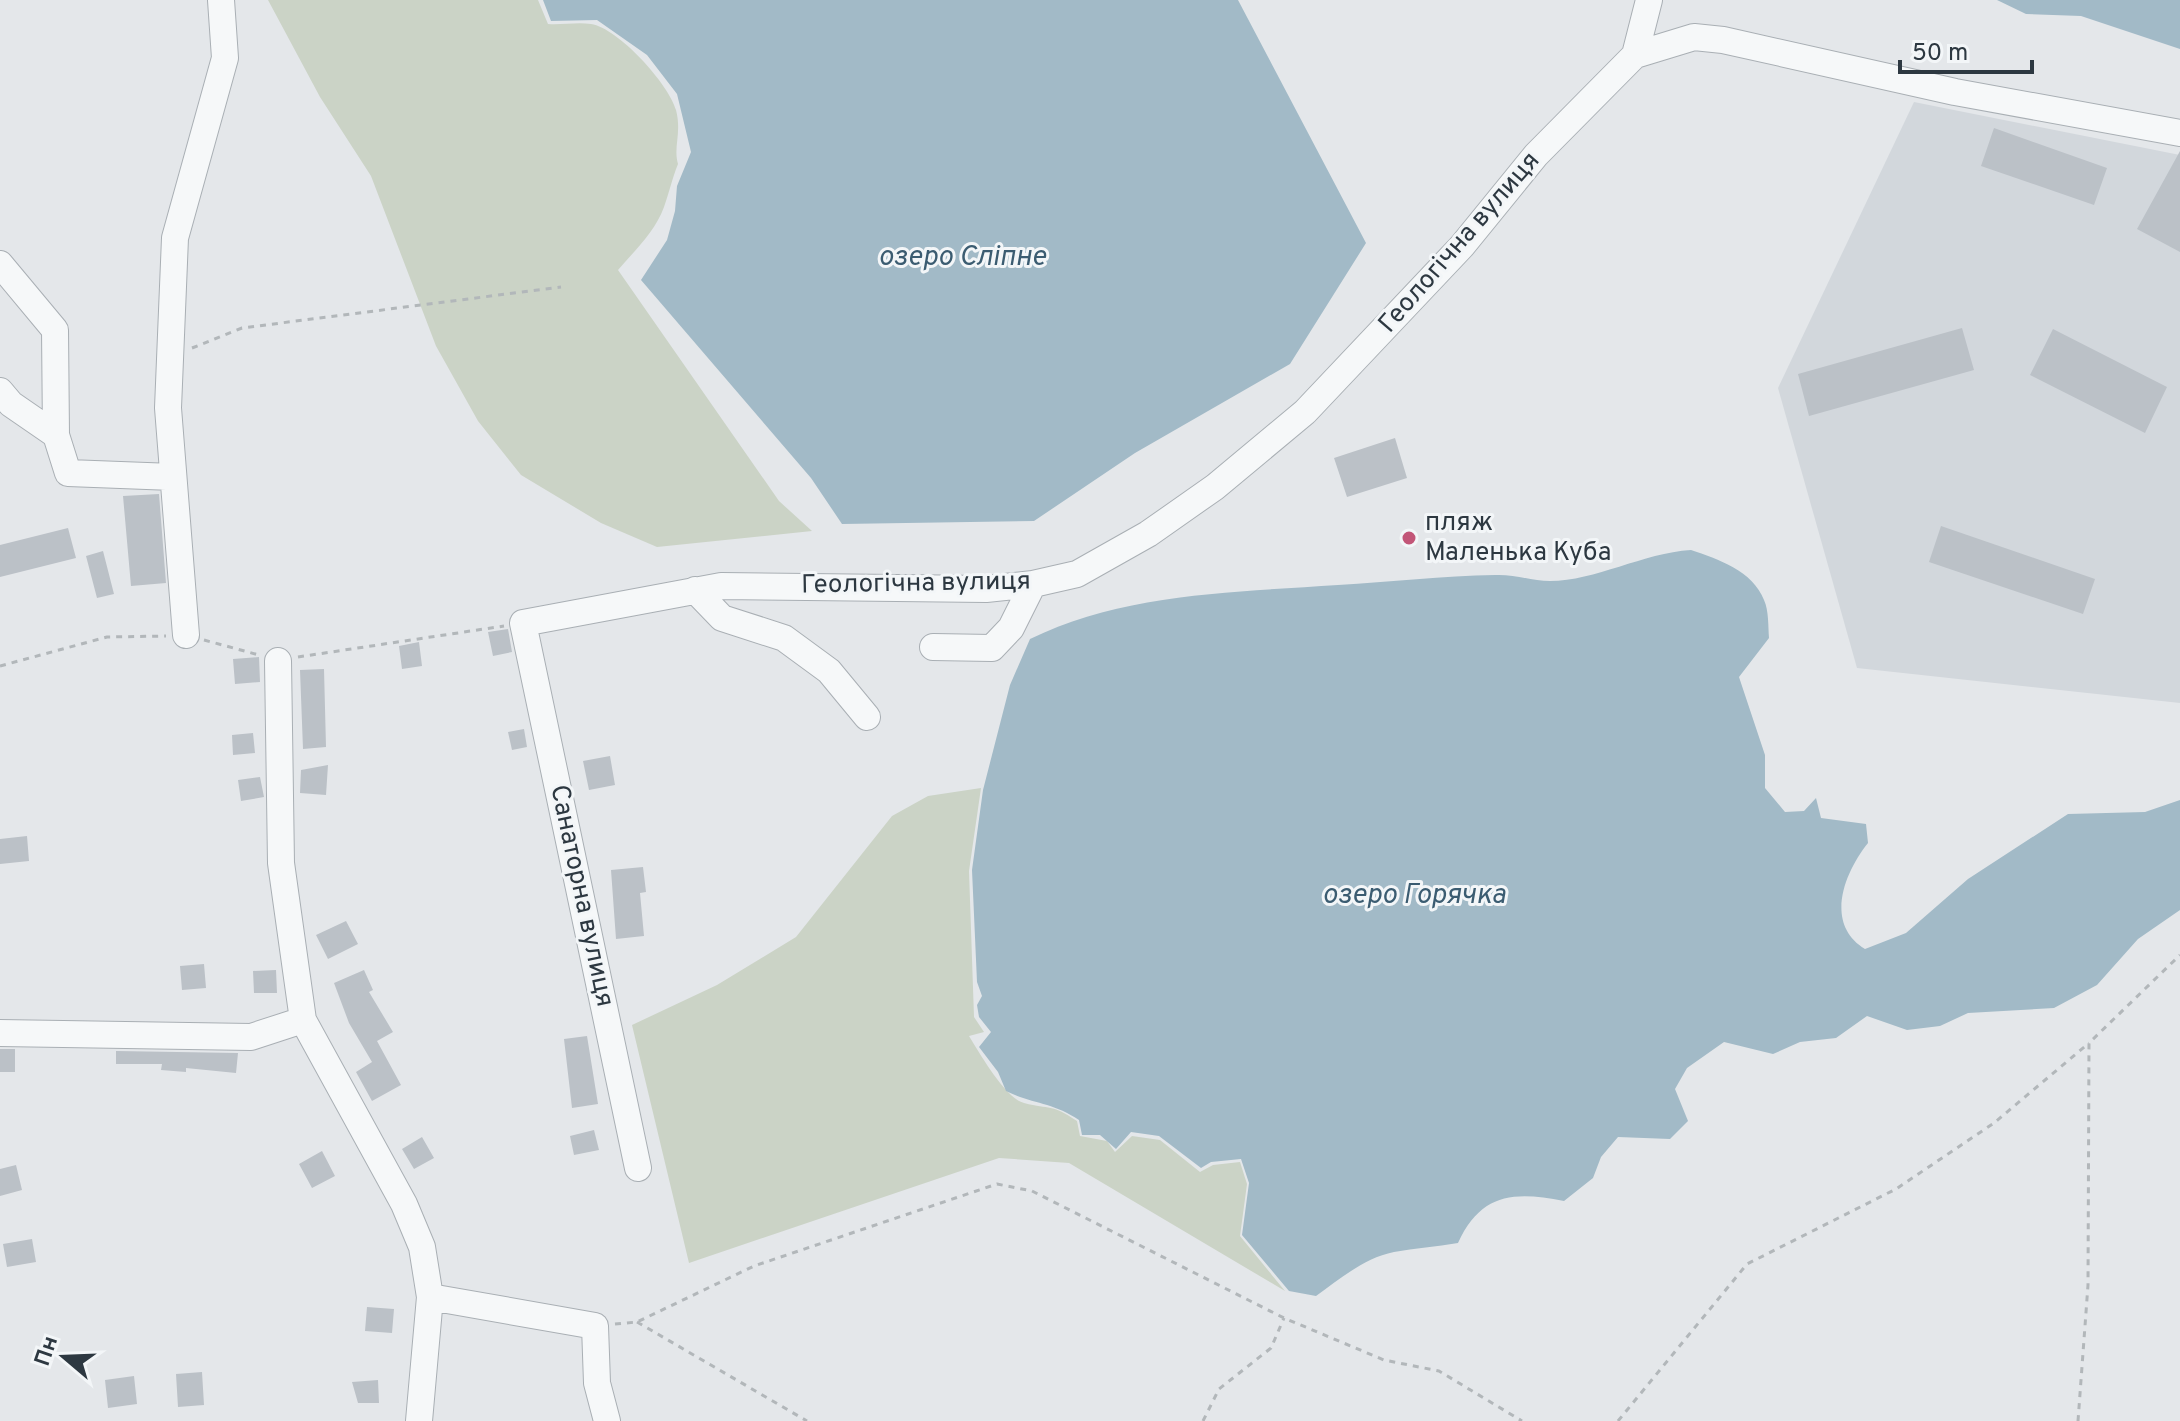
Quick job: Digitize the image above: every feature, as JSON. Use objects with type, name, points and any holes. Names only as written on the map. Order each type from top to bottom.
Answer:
[{"type":"street","points":[[186,635],[168,408],[175,238],[225,58],[221,0]]},
{"type":"street","points":[[1635,55],[1649,0]]},
{"type":"street","points":[[1635,55],[1685,39],[1705,37],[1955,92],[2180,133]]},
{"type":"street","name":"Геологічна вулиця","points":[[523,623],[721,586],[899,589],[1033,584],[1077,574],[1148,534],[1215,487],[1305,412],[1462,246],[1536,155],[1635,55]]},
{"type":"street","points":[[0,264],[55,330],[56,435],[68,473],[173,477]]},
{"type":"street","points":[[0,391],[11,404],[56,435]]},
{"type":"street","points":[[933,647],[992,648],[1011,628],[1033,584]]},
{"type":"street","points":[[695,590],[722,618],[784,638],[818,662],[867,717]]},
{"type":"street","name":"Санаторна вулиця","points":[[523,623],[638,1168]]},
{"type":"street","points":[[278,661],[281,863],[303,1020],[404,1204],[422,1247],[430,1297],[419,1421]]},
{"type":"street","points":[[0,1033],[251,1037],[303,1020]]},
{"type":"street","points":[[430,1297],[595,1326],[597,1383],[607,1421]]},
{"type":"path","points":[[170,357],[242,328],[561,287]]},
{"type":"path","points":[[0,666],[107,637],[186,635],[278,661],[523,623]]},
{"type":"path","points":[[1618,1421],[1747,1264],[1896,1189],[1994,1123],[2089,1043],[2180,955]]},
{"type":"path","points":[[2078,1421],[2088,1285],[2089,1043]]},
{"type":"path","points":[[595,1326],[637,1322],[754,1266],[997,1184],[1032,1191],[1284,1318],[1384,1360],[1439,1371],[1522,1421]]},
{"type":"path","points":[[1203,1421],[1219,1389],[1271,1348],[1284,1318]]},
{"type":"path","points":[[637,1322],[807,1421]]},
{"type":"shaded area","points":[[268,0],[538,0],[548,24],[591,24],[615,35],[628,46],[664,86],[676,110],[678,164],[655,225],[618,270],[779,501],[812,531],[657,547],[601,523],[521,475],[478,421],[436,346],[371,176],[320,97]]},
{"type":"shaded area","points":[[1914,102],[2180,155],[2180,703],[1857,668],[1778,388]]},
{"type":"shaded area","points":[[981,788],[969,871],[974,1017],[984,1032],[969,1036],[1009,1093],[1024,1103],[1068,1115],[1077,1121],[1080,1136],[1107,1141],[1115,1152],[1132,1136],[1160,1140],[1200,1172],[1213,1165],[1240,1162],[1247,1184],[1240,1236],[1285,1291],[1069,1163],[999,1158],[689,1263],[632,1025],[717,985],[796,937],[892,816],[928,796]]},
{"type":"water","name":"озеро Сліпне","points":[[543,0],[1238,0],[1366,243],[1290,364],[1135,453],[1034,521],[842,524],[811,478],[641,280],[667,240],[675,211],[677,186],[691,152],[677,94],[647,55],[597,20],[551,21]]},
{"type":"water","points":[[1997,0],[2180,0],[2180,49],[2081,16],[2026,14]]},
{"type":"water","name":"озеро Горячка","points":[[1691,550],[1723,562],[1743,574],[1759,590],[1766,604],[1769,638],[1739,677],[1765,755],[1765,788],[1785,812],[1804,811],[1816,798],[1821,818],[1866,824],[1868,843],[1852,869],[1842,898],[1845,926],[1852,938],[1865,949],[1906,933],[1968,879],[2068,814],[2145,812],[2180,800],[2180,910],[2138,939],[2097,985],[2054,1008],[1968,1013],[1940,1026],[1907,1030],[1867,1016],[1836,1038],[1800,1042],[1773,1054],[1724,1042],[1687,1068],[1675,1089],[1688,1121],[1670,1139],[1618,1137],[1601,1157],[1593,1178],[1564,1201],[1530,1196],[1501,1200],[1477,1214],[1458,1243],[1383,1255],[1353,1270],[1316,1296],[1289,1291],[1242,1235],[1249,1183],[1241,1159],[1211,1162],[1201,1168],[1159,1136],[1131,1132],[1116,1149],[1100,1135],[1082,1135],[1079,1120],[1069,1114],[1006,1091],[998,1072],[979,1047],[991,1032],[979,1017],[977,1005],[982,996],[977,982],[972,870],[983,790],[1010,685],[1030,639],[1103,612],[1181,597],[1475,576],[1567,580],[1655,556]]},
{"type":"building","points":[[1994,128],[2107,168],[2094,205],[1981,166]]},
{"type":"building","points":[[2180,151],[2180,252],[2137,229]]},
{"type":"building","points":[[1962,328],[1974,370],[1809,416],[1798,374]]},
{"type":"building","points":[[2053,329],[2167,387],[2145,433],[2030,375]]},
{"type":"building","points":[[1395,438],[1407,478],[1347,497],[1334,458]]},
{"type":"building","points":[[159,494],[166,583],[131,586],[123,496]]},
{"type":"building","points":[[1941,526],[2095,579],[2083,614],[1929,562]]},
{"type":"building","points":[[68,528],[76,558],[0,577],[0,545]]},
{"type":"building","points":[[103,551],[114,594],[97,598],[86,556]]},
{"type":"building","points":[[508,629],[512,652],[493,656],[488,632]]},
{"type":"building","points":[[419,642],[422,666],[402,669],[399,646]]},
{"type":"building","points":[[259,657],[260,682],[235,684],[233,659]]},
{"type":"building","points":[[324,669],[326,747],[303,749],[300,670]]},
{"type":"building","points":[[524,729],[527,747],[512,750],[508,732]]},
{"type":"building","points":[[253,733],[255,753],[233,755],[232,735]]},
{"type":"building","points":[[610,756],[615,785],[589,790],[583,761]]},
{"type":"building","points":[[328,765],[326,795],[300,793],[301,770]]},
{"type":"building","points":[[260,777],[264,797],[241,801],[238,780]]},
{"type":"building","points":[[27,836],[29,861],[0,864],[0,839]]},
{"type":"building","points":[[643,867],[646,892],[640,893],[644,936],[616,939],[611,870]]},
{"type":"building","points":[[346,921],[358,944],[328,959],[316,935]]},
{"type":"building","points":[[204,964],[206,988],[182,990],[180,966]]},
{"type":"building","points":[[276,970],[277,993],[254,993],[253,971]]},
{"type":"building","points":[[364,970],[373,990],[369,992],[393,1032],[377,1041],[401,1085],[372,1101],[356,1072],[372,1062],[349,1023],[334,983]]},
{"type":"building","points":[[587,1036],[598,1104],[572,1108],[564,1039]]},
{"type":"building","points":[[0,1049],[15,1049],[15,1072],[0,1072]]},
{"type":"building","points":[[116,1051],[238,1053],[236,1073],[186,1068],[186,1072],[161,1070],[162,1064],[116,1064]]},
{"type":"building","points":[[594,1130],[599,1150],[574,1155],[570,1136]]},
{"type":"building","points":[[422,1137],[434,1158],[414,1169],[402,1149]]},
{"type":"building","points":[[322,1151],[335,1176],[312,1188],[299,1164]]},
{"type":"building","points":[[16,1165],[22,1190],[0,1196],[0,1169]]},
{"type":"building","points":[[32,1239],[36,1262],[7,1267],[3,1244]]},
{"type":"building","points":[[367,1307],[394,1309],[392,1333],[365,1331]]},
{"type":"building","points":[[202,1372],[204,1405],[178,1407],[176,1374]]},
{"type":"building","points":[[134,1376],[137,1404],[108,1408],[105,1380]]},
{"type":"building","points":[[378,1380],[379,1403],[358,1403],[352,1382]]},
{"type":"place","name":"пляж Маленька Куба","points":[[1409,538]]}]
